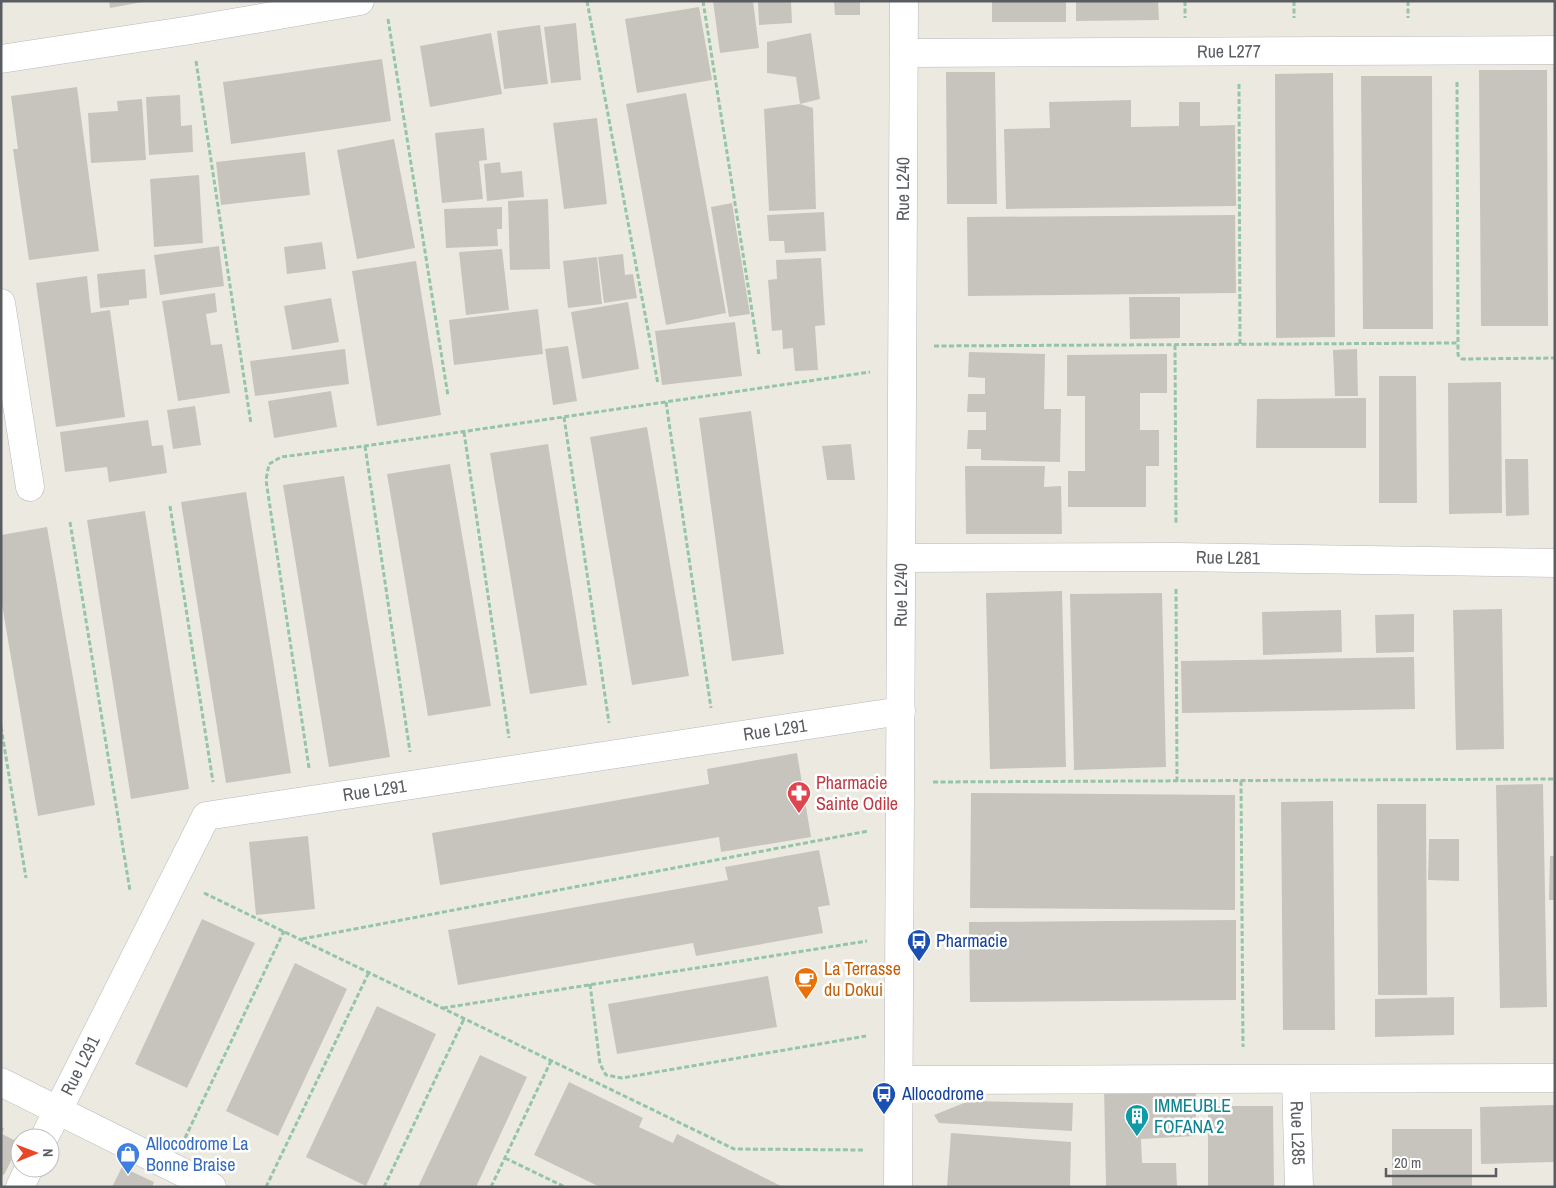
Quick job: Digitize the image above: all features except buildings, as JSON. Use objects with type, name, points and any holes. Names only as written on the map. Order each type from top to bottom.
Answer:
[{"type":"street","points":[[1,59],[191,30],[360,1]]},
{"type":"street","name":"Rue L240","points":[[898,1187],[904,1]]},
{"type":"street","name":"Rue L277","points":[[904,54],[1555,50]]},
{"type":"street","points":[[1,303],[30,487]]},
{"type":"street","name":"Rue L281","points":[[902,558],[1176,557],[1555,563]]},
{"type":"street","name":"Rue L291","points":[[49,1128],[206,816],[901,711]]},
{"type":"street","points":[[898,1080],[1555,1078]]},
{"type":"street","name":"Rue L285","points":[[1296,1079],[1299,1187]]},
{"type":"street","points":[[1,1082],[212,1187]]},
{"type":"path","points":[[587,1],[658,384]]},
{"type":"path","points":[[703,1],[759,354]]},
{"type":"path","points":[[387,11],[448,396]]},
{"type":"path","points":[[191,30],[251,424]]},
{"type":"path","points":[[1457,50],[1458,355],[1462,359],[1555,358]]},
{"type":"path","points":[[1238,51],[1240,344]]},
{"type":"path","points":[[313,799],[266,480],[269,464],[281,457],[666,402],[902,357],[1174,345],[1458,343]]},
{"type":"path","points":[[1174,345],[1177,781]]},
{"type":"path","points":[[666,402],[715,738]]},
{"type":"path","points":[[564,417],[614,753]]},
{"type":"path","points":[[464,432],[514,768]]},
{"type":"path","points":[[365,446],[414,784]]},
{"type":"path","points":[[170,506],[218,813]]},
{"type":"path","points":[[70,522],[130,893]]},
{"type":"path","points":[[1,727],[26,878]]},
{"type":"path","points":[[900,782],[1555,779]]},
{"type":"path","points":[[1242,780],[1244,1080]]},
{"type":"path","points":[[301,940],[900,825]]},
{"type":"path","points":[[174,879],[734,1149],[899,1151]]},
{"type":"path","points":[[172,1167],[284,931]]},
{"type":"path","points":[[442,1008],[900,936]]},
{"type":"path","points":[[266,1187],[369,972]]},
{"type":"path","points":[[590,984],[600,1064],[606,1075],[622,1078],[899,1030]]},
{"type":"path","points":[[384,1187],[464,1019]]},
{"type":"path","points":[[491,1187],[551,1061]]},
{"type":"path","points":[[504,1158],[565,1187]]},
{"type":"place","name":"Pharmacie Sainte Odile","points":[[799,814]]},
{"type":"place","name":"Pharmacie","points":[[919,962]]},
{"type":"place","name":"La Terrasse du Dokui","points":[[806,1000]]},
{"type":"place","name":"Allocodrome","points":[[884,1115]]},
{"type":"place","name":"IMMEUBLE FOFANA 2","points":[[1137,1137]]},
{"type":"place","name":"Allocodrome La Bonne Braise","points":[[128,1175]]}]
